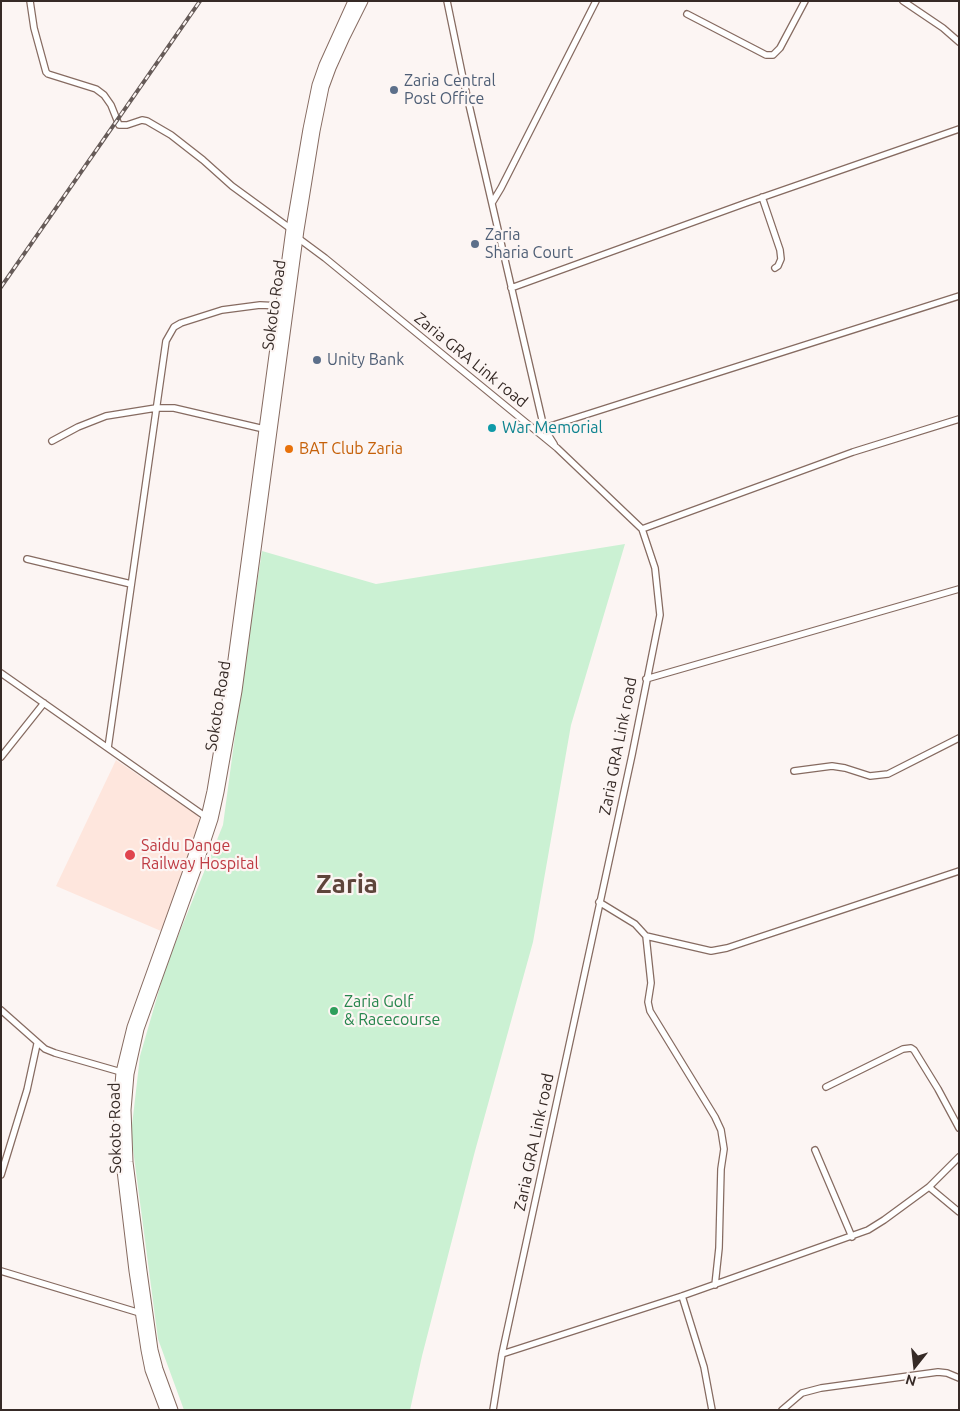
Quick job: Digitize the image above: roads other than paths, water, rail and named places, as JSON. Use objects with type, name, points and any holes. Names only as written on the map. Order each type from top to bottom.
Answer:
[{"type":"main road","name":"Sokoto Road","points":[[165,1410],[150,1370],[140,1314],[121,1162],[118,1109],[121,1072],[134,1019],[206,817],[229,689],[291,229],[308,129],[317,85],[353,1]]},
{"type":"main road","name":"Sokoto Road","points":[[172,1410],[153,1350],[128,1162],[127,1090],[139,1029],[196,870],[213,819],[219,792],[237,691],[298,238],[316,123],[324,87],[345,37],[363,1]]},
{"type":"street","points":[[30,1],[34,28],[48,74],[96,89],[104,95],[111,105],[119,125],[128,125],[142,120],[171,135],[204,160],[232,186],[291,229]]},
{"type":"street","points":[[447,1],[544,428],[557,448]]},
{"type":"street","points":[[492,202],[502,188],[596,1]]},
{"type":"street","points":[[687,14],[766,55],[773,56],[780,48],[805,1]]},
{"type":"street","points":[[903,1],[943,28],[959,42]]},
{"type":"street","points":[[511,288],[762,197],[959,129]]},
{"type":"street","points":[[762,197],[780,250],[778,266],[775,268]]},
{"type":"street","name":"Zaria GRA Link road","points":[[298,238],[557,448],[642,529],[655,568],[660,615],[632,755],[502,1354],[492,1410]]},
{"type":"street","points":[[544,428],[959,296]]},
{"type":"street","points":[[108,748],[166,340],[174,327],[222,310],[281,306]]},
{"type":"street","points":[[52,441],[78,427],[106,416],[156,408],[174,408],[264,429]]},
{"type":"street","points":[[642,529],[853,452],[959,419]]},
{"type":"street","points":[[27,559],[131,584]]},
{"type":"street","points":[[646,680],[959,589]]},
{"type":"street","points":[[1,673],[206,817]]},
{"type":"street","points":[[1,757],[44,703]]},
{"type":"street","points":[[794,771],[832,766],[870,776],[879,776],[888,774],[959,738]]},
{"type":"street","points":[[599,902],[635,924],[646,936],[711,951],[727,948],[959,871]]},
{"type":"street","points":[[646,936],[650,983],[648,1002],[650,1011],[715,1117],[721,1130],[724,1149],[719,1248],[714,1285]]},
{"type":"street","points":[[1,1010],[38,1044],[54,1053],[121,1072]]},
{"type":"street","points":[[1,1175],[27,1090],[38,1044]]},
{"type":"street","points":[[826,1086],[903,1049],[911,1048],[938,1088],[959,1128]]},
{"type":"street","points":[[815,1150],[852,1237]]},
{"type":"street","points":[[502,1354],[682,1296],[852,1237],[884,1220],[929,1187],[959,1157]]},
{"type":"street","points":[[929,1187],[959,1212]]},
{"type":"street","points":[[1,1271],[140,1314]]},
{"type":"street","points":[[682,1296],[704,1367],[712,1410]]},
{"type":"street","points":[[782,1410],[802,1393],[821,1388],[938,1372],[947,1373],[959,1378]]},
{"type":"railway","points":[[1,287],[200,1]]},
{"type":"place","name":"Zaria Central Post Office","points":[[394,90]]},
{"type":"place","name":"Zaria Sharia Court","points":[[475,244]]},
{"type":"place","name":"Unity Bank","points":[[317,360]]},
{"type":"place","name":"War Memorial","points":[[492,428]]},
{"type":"place","name":"BAT Club Zaria","points":[[289,449]]},
{"type":"place","name":"Saidu Dange Railway Hospital","points":[[130,855]]},
{"type":"place","name":"Zaria Golf & Racecourse","points":[[334,1011]]},
{"type":"district","name":"Zaria","points":[[347,884]]}]
